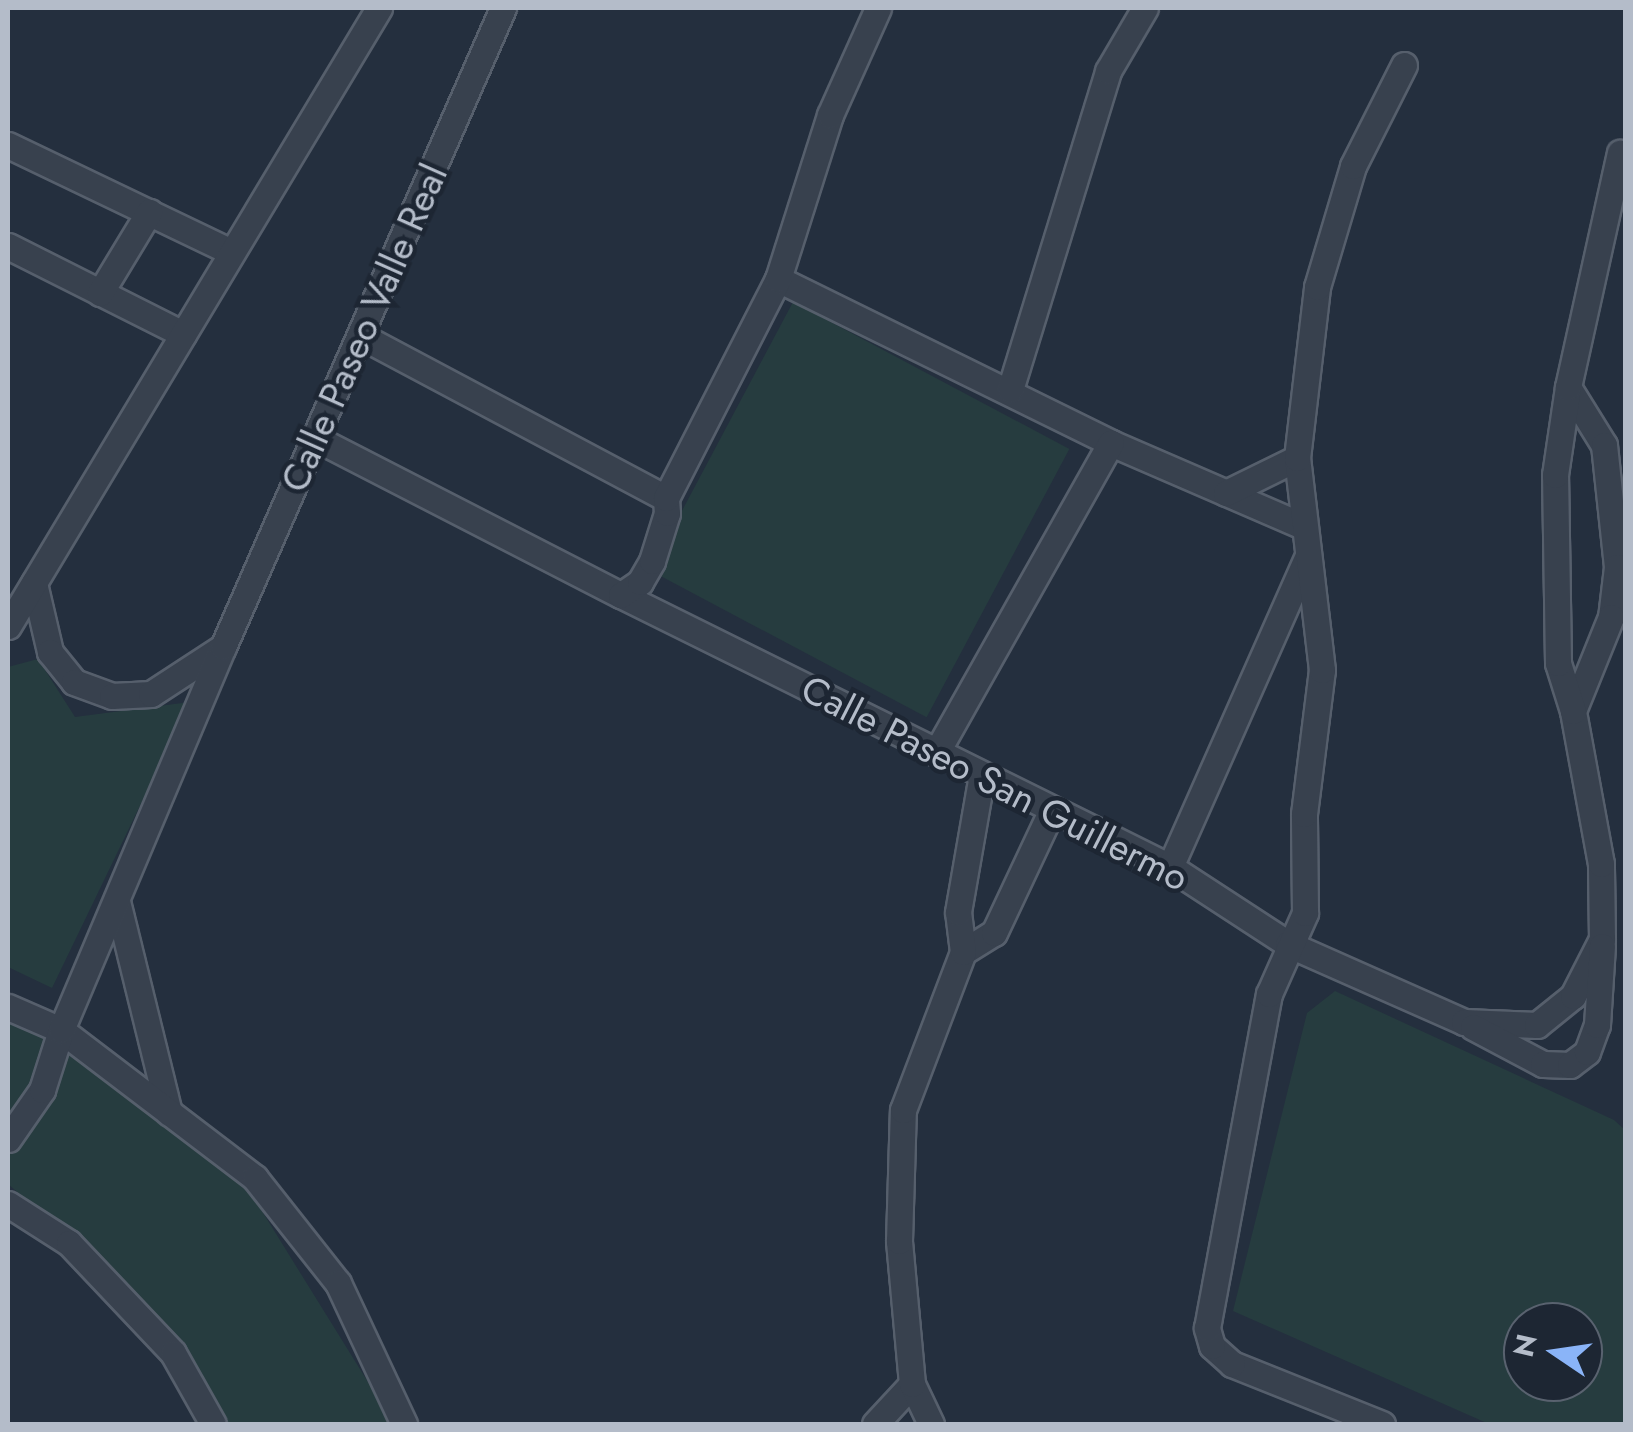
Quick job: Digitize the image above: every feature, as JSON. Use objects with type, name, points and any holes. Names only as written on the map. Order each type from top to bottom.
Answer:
[{"type":"street","points":[[8,626],[379,8]]},
{"type":"street","name":"Calle Paseo Valle Real","points":[[8,1139],[42,1090],[62,1030],[222,648],[503,8]]},
{"type":"street","points":[[621,595],[640,582],[652,561],[667,513],[666,498],[778,280],[830,115],[878,8]]},
{"type":"street","points":[[1010,390],[1108,72],[1146,8]]},
{"type":"street","points":[[1382,1424],[1232,1364],[1212,1346],[1207,1328],[1260,1030],[1288,944],[1304,913],[1304,814],[1322,670],[1297,458],[1318,288],[1353,166],[1404,65]]},
{"type":"street","points":[[8,144],[231,252]]},
{"type":"street","points":[[1464,1022],[1537,1025],[1573,996],[1602,939],[1600,864],[1573,711],[1558,663],[1555,475],[1568,387],[1620,154]]},
{"type":"street","points":[[100,292],[149,212]]},
{"type":"street","points":[[8,246],[183,334]]},
{"type":"street","points":[[778,280],[1110,442],[1303,526]]},
{"type":"street","points":[[361,336],[666,498]]},
{"type":"street","points":[[1568,387],[1604,444],[1616,566],[1610,617],[1573,711]]},
{"type":"street","name":"Calle Paseo San Guillermo","points":[[317,439],[936,754],[1170,867],[1288,944],[1464,1022],[1543,1064],[1570,1065],[1586,1052],[1597,1024],[1602,939]]},
{"type":"street","points":[[936,754],[1110,442]]},
{"type":"street","points":[[1226,493],[1297,458]]},
{"type":"street","points":[[1170,867],[1308,555]]},
{"type":"street","points":[[34,583],[50,652],[74,682],[112,696],[151,694],[222,648]]},
{"type":"street","points":[[930,1424],[912,1384],[898,1241],[903,1110],[963,952],[958,912],[982,776]]},
{"type":"street","points":[[963,952],[994,932],[1052,810]]},
{"type":"street","points":[[118,901],[169,1113]]},
{"type":"street","points":[[8,1006],[62,1030],[255,1178],[338,1283],[404,1424]]},
{"type":"street","points":[[8,1204],[69,1243],[174,1352],[214,1424]]},
{"type":"street","points":[[875,1424],[912,1384]]},
{"type":"green space","points":[[793,302],[1069,449],[927,717],[650,570]]},
{"type":"green space","points":[[38,659],[75,717],[190,702],[52,988],[8,967],[8,667]]},
{"type":"green space","points":[[1335,991],[1614,1120],[1625,1130],[1625,1424],[1489,1424],[1233,1311],[1307,1013]]},
{"type":"green space","points":[[8,1020],[80,1054],[247,1187],[394,1424],[220,1424],[201,1376],[88,1253],[8,1184]]}]
